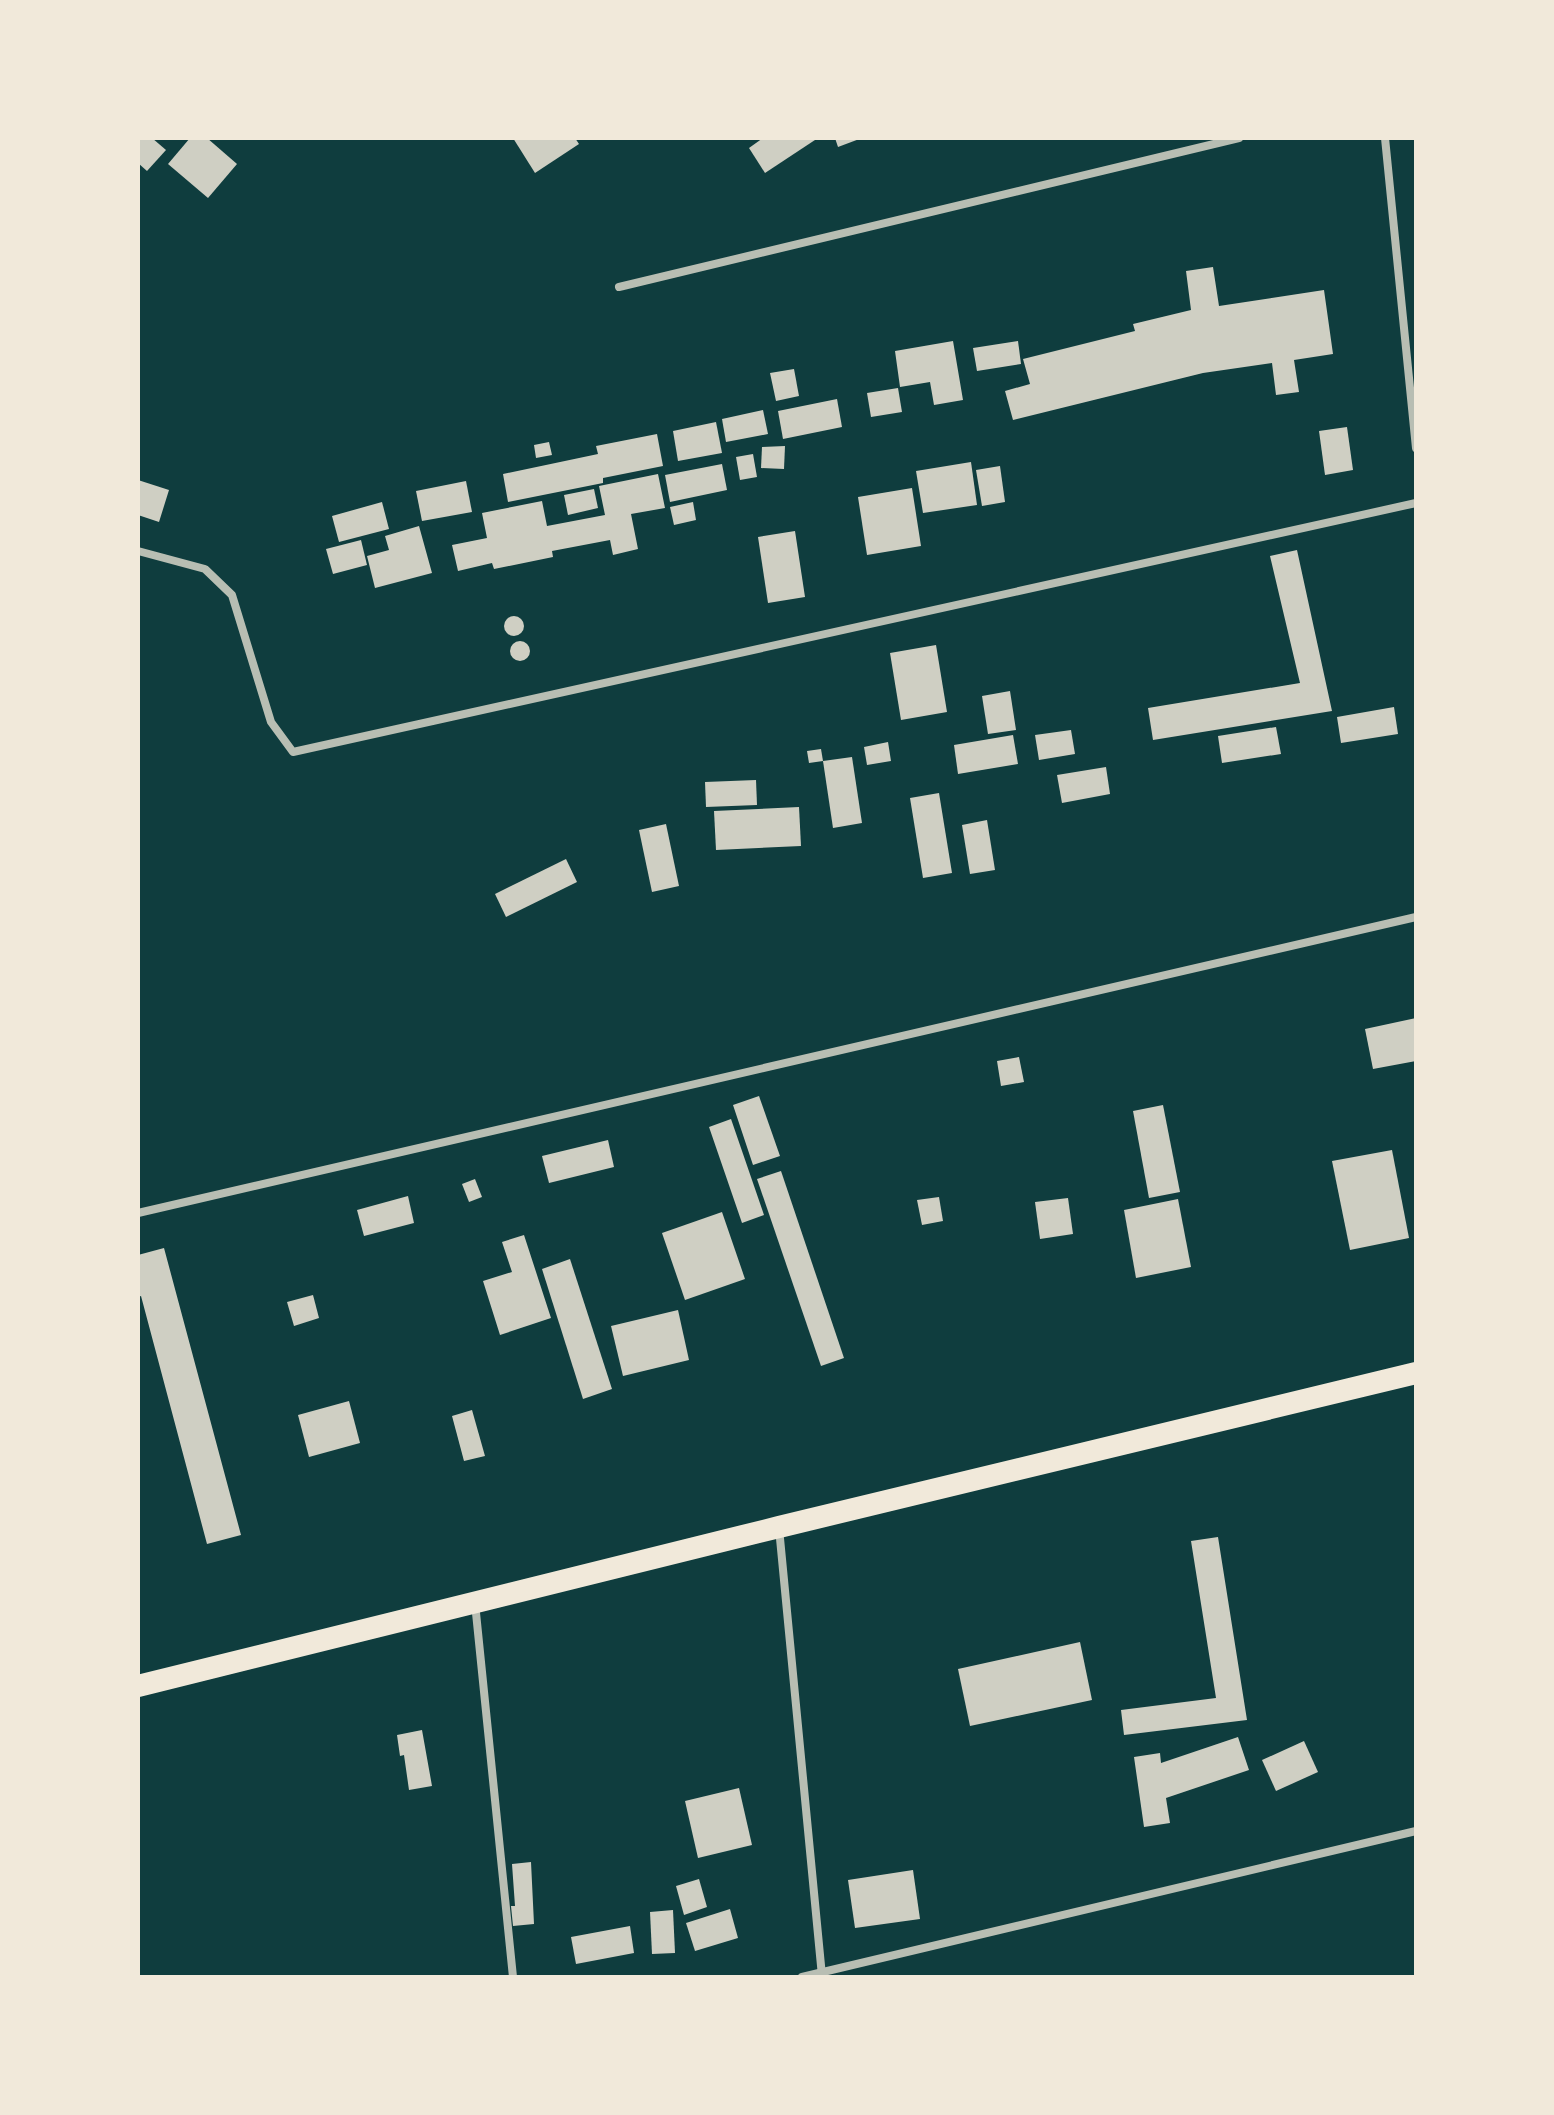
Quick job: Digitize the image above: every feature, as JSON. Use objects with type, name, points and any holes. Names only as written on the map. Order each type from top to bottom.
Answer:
[{"type":"highway","points":[[138,1686],[1416,1373]]},
{"type":"street","points":[[619,287],[1239,138]]},
{"type":"street","points":[[1385,138],[1416,448]]},
{"type":"street","points":[[138,551],[205,569],[232,595],[271,722],[293,752],[1416,503]]},
{"type":"street","points":[[138,1213],[1416,917]]},
{"type":"street","points":[[779,1527],[822,1975]]},
{"type":"street","points":[[475,1602],[513,1977]]},
{"type":"street","points":[[802,1977],[822,1975],[1416,1831]]},
{"type":"building","points":[[138,138],[152,138],[166,150],[147,171],[138,163]]},
{"type":"building","points":[[190,138],[207,138],[237,164],[208,198],[168,164]]},
{"type":"building","points":[[513,138],[575,138],[579,144],[535,173]]},
{"type":"building","points":[[763,138],[818,138],[765,173],[749,148]]},
{"type":"building","points":[[835,138],[862,138],[838,147]]},
{"type":"building","points":[[1213,267],[1219,306],[1324,290],[1333,354],[1294,360],[1299,392],[1276,395],[1272,363],[1203,373],[1013,420],[1005,391],[1030,384],[1023,359],[1135,331],[1133,324],[1191,310],[1186,271]]},
{"type":"building","points":[[953,341],[963,400],[934,405],[930,382],[900,387],[895,351]]},
{"type":"building","points":[[1018,341],[1021,364],[977,371],[973,348]]},
{"type":"building","points":[[794,369],[799,396],[776,401],[770,373]]},
{"type":"building","points":[[898,388],[902,412],[871,417],[867,393]]},
{"type":"building","points":[[837,399],[842,427],[783,439],[778,411]]},
{"type":"building","points":[[763,410],[768,434],[726,442],[722,419]]},
{"type":"building","points":[[716,422],[722,453],[678,461],[673,431]]},
{"type":"building","points":[[1347,427],[1353,470],[1325,475],[1319,431]]},
{"type":"building","points":[[657,434],[663,466],[603,478],[603,483],[508,502],[503,474],[598,454],[596,446]]},
{"type":"building","points":[[549,442],[552,455],[536,458],[534,445]]},
{"type":"building","points":[[785,446],[784,469],[761,468],[762,447]]},
{"type":"building","points":[[753,454],[757,477],[740,480],[736,457]]},
{"type":"building","points":[[971,462],[977,505],[923,513],[916,471]]},
{"type":"building","points":[[722,464],[727,490],[670,502],[665,475]]},
{"type":"building","points":[[1000,466],[1005,502],[982,506],[976,470]]},
{"type":"building","points":[[658,474],[665,508],[631,514],[638,549],[613,555],[610,540],[552,551],[553,557],[494,569],[492,563],[458,571],[452,545],[487,538],[482,513],[542,501],[547,526],[605,515],[599,486]]},
{"type":"building","points":[[138,480],[169,490],[159,522],[138,515]]},
{"type":"building","points":[[466,481],[472,512],[422,521],[416,491]]},
{"type":"building","points":[[912,488],[921,546],[867,555],[858,497]]},
{"type":"building","points":[[594,489],[598,508],[568,515],[564,495]]},
{"type":"building","points":[[382,502],[389,529],[339,542],[332,516]]},
{"type":"building","points":[[693,502],[696,520],[674,525],[670,507]]},
{"type":"building","points":[[419,526],[432,573],[375,588],[367,556],[389,550],[385,536]]},
{"type":"building","points":[[795,531],[805,597],[768,603],[758,537]]},
{"type":"building","points":[[361,540],[367,565],[333,574],[326,549]]},
{"type":"building","points":[[1297,550],[1332,711],[1153,740],[1148,708],[1300,683],[1270,556]]},
{"type":"building","points":[[514,616],[521,619],[524,626],[521,633],[514,636],[507,633],[504,626],[507,619]]},
{"type":"building","points":[[520,641],[527,644],[530,651],[527,658],[520,661],[513,658],[510,651],[513,644]]},
{"type":"building","points":[[936,645],[947,712],[901,720],[890,653]]},
{"type":"building","points":[[1010,691],[1016,730],[988,734],[982,696]]},
{"type":"building","points":[[1394,707],[1398,734],[1341,743],[1337,717]]},
{"type":"building","points":[[1276,727],[1281,754],[1222,763],[1218,736]]},
{"type":"building","points":[[1071,730],[1075,754],[1039,760],[1035,735]]},
{"type":"building","points":[[1013,735],[1018,764],[958,774],[954,745]]},
{"type":"building","points":[[888,742],[891,761],[867,765],[864,747]]},
{"type":"building","points":[[821,749],[823,761],[809,763],[807,751]]},
{"type":"building","points":[[852,757],[862,823],[833,828],[823,761]]},
{"type":"building","points":[[1106,767],[1110,794],[1062,803],[1057,775]]},
{"type":"building","points":[[756,780],[757,805],[706,807],[705,782]]},
{"type":"building","points":[[939,793],[952,873],[923,878],[910,798]]},
{"type":"building","points":[[799,807],[801,846],[716,850],[714,811]]},
{"type":"building","points":[[987,820],[995,870],[970,874],[962,825]]},
{"type":"building","points":[[666,824],[679,886],[652,892],[639,830]]},
{"type":"building","points":[[566,859],[577,882],[506,917],[495,894]]},
{"type":"building","points":[[1416,1018],[1416,1061],[1373,1069],[1365,1029]]},
{"type":"building","points":[[1019,1057],[1024,1082],[1001,1086],[997,1061]]},
{"type":"building","points":[[759,1096],[780,1156],[753,1165],[733,1105]]},
{"type":"building","points":[[1163,1105],[1180,1192],[1149,1198],[1133,1111]]},
{"type":"building","points":[[731,1119],[764,1215],[742,1223],[709,1127]]},
{"type":"building","points":[[608,1140],[614,1167],[549,1183],[542,1156]]},
{"type":"building","points":[[1392,1150],[1409,1238],[1350,1250],[1332,1161]]},
{"type":"building","points":[[781,1171],[844,1358],[821,1366],[757,1179]]},
{"type":"building","points":[[475,1179],[482,1197],[469,1202],[462,1184]]},
{"type":"building","points":[[408,1196],[414,1223],[364,1236],[357,1210]]},
{"type":"building","points":[[939,1197],[943,1221],[922,1225],[917,1200]]},
{"type":"building","points":[[1068,1198],[1073,1234],[1040,1239],[1035,1202]]},
{"type":"building","points":[[1178,1199],[1191,1267],[1136,1278],[1124,1210]]},
{"type":"building","points":[[722,1212],[745,1279],[685,1300],[662,1233]]},
{"type":"building","points":[[524,1235],[551,1318],[500,1335],[483,1281],[512,1272],[502,1242]]},
{"type":"building","points":[[164,1248],[241,1535],[207,1544],[141,1296],[138,1297],[138,1255]]},
{"type":"building","points":[[570,1259],[612,1389],[583,1399],[542,1269]]},
{"type":"building","points":[[313,1295],[319,1318],[294,1326],[287,1302]]},
{"type":"building","points":[[678,1310],[689,1360],[623,1376],[611,1326]]},
{"type":"building","points":[[349,1401],[360,1443],[309,1457],[298,1415]]},
{"type":"building","points":[[472,1410],[485,1456],[464,1461],[452,1416]]},
{"type":"building","points":[[1218,1537],[1247,1720],[1124,1735],[1121,1710],[1216,1698],[1191,1541]]},
{"type":"building","points":[[1080,1642],[1092,1700],[970,1726],[958,1669]]},
{"type":"building","points":[[422,1730],[432,1786],[409,1790],[404,1755],[400,1756],[397,1735]]},
{"type":"building","points":[[1238,1737],[1249,1770],[1166,1798],[1170,1823],[1144,1827],[1134,1757],[1160,1753],[1161,1763]]},
{"type":"building","points":[[1304,1741],[1318,1772],[1276,1791],[1262,1760]]},
{"type":"building","points":[[739,1788],[752,1845],[698,1858],[685,1801]]},
{"type":"building","points":[[531,1862],[534,1924],[513,1926],[512,1864]]},
{"type":"building","points":[[913,1870],[920,1919],[855,1928],[848,1880]]},
{"type":"building","points":[[699,1879],[707,1907],[684,1915],[676,1886]]},
{"type":"building","points":[[730,1909],[738,1938],[695,1951],[686,1923]]},
{"type":"building","points":[[673,1910],[675,1953],[652,1954],[650,1912]]},
{"type":"building","points":[[630,1926],[634,1953],[576,1964],[571,1937]]}]
